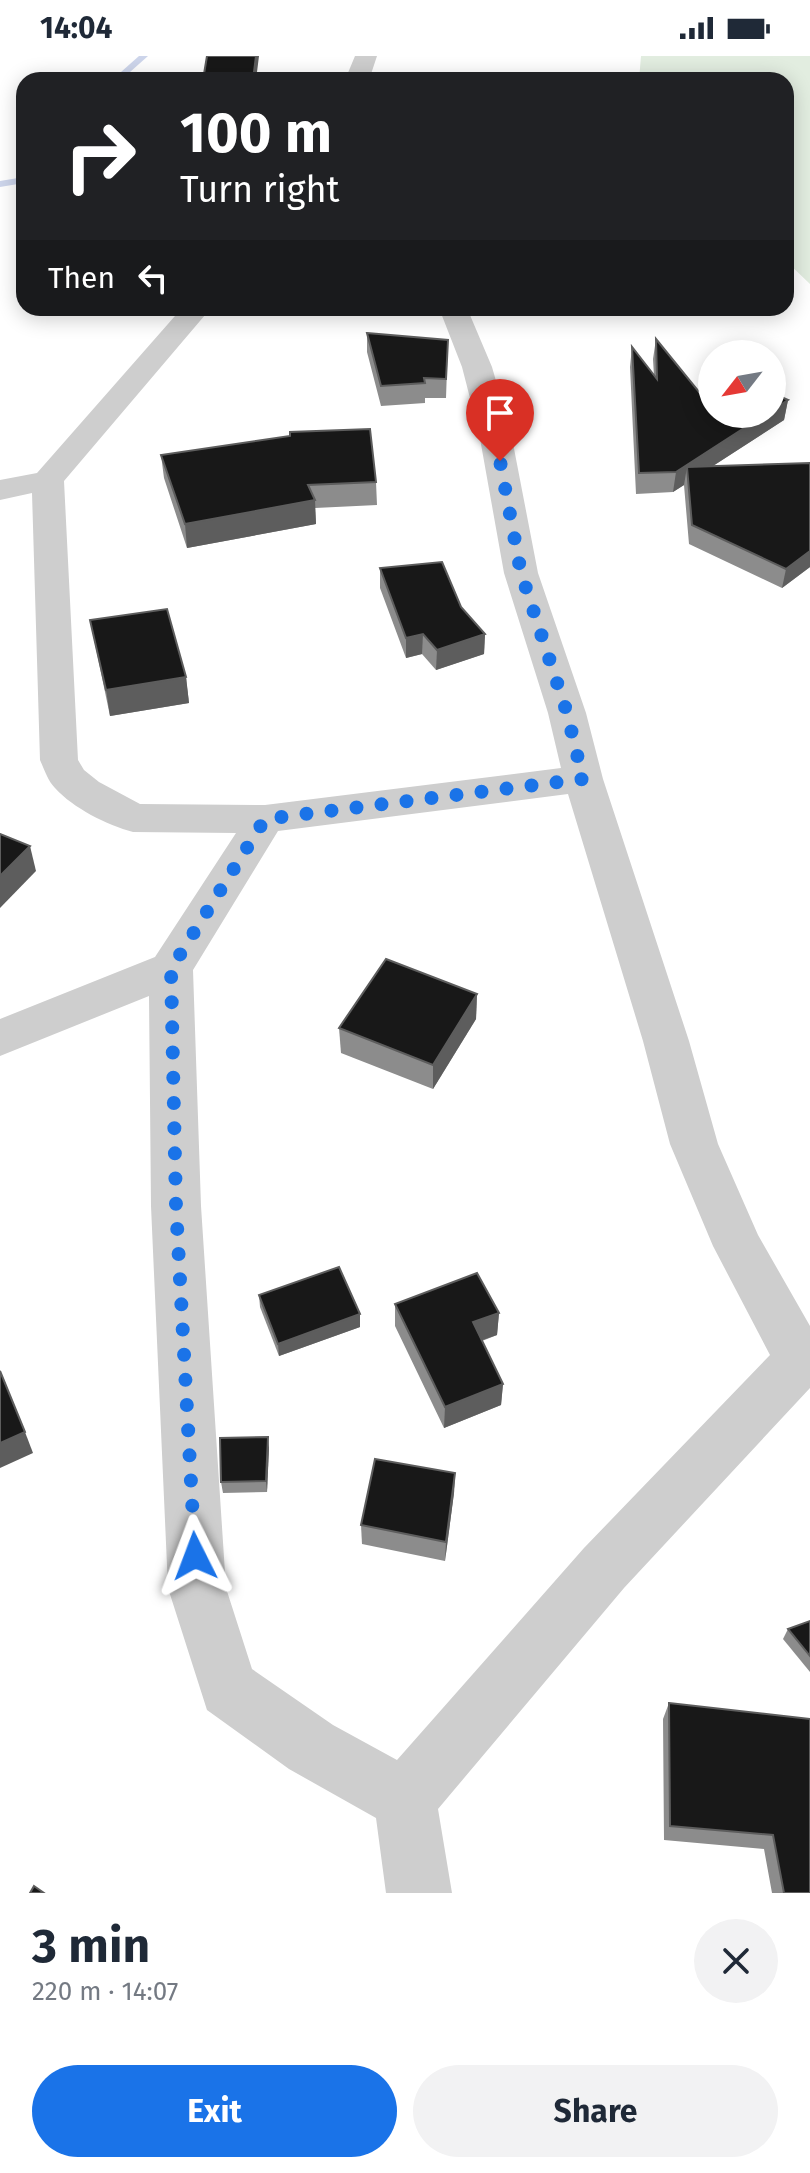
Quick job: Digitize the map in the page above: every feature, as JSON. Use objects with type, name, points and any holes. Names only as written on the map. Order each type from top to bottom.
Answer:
[{"type":"street","points":[[0,490],[48,480],[190,316]]},
{"type":"street","points":[[419,1893],[405,1799],[604,1568],[806,1358],[738,1246],[694,1144],[666,1041],[583,779],[567,713],[521,573],[495,433],[477,367],[456,316]]},
{"type":"street","points":[[48,480],[59,760],[68,778],[85,792],[133,818],[265,819],[583,779]]},
{"type":"street","points":[[265,819],[171,969],[176,1206],[197,1588],[228,1689],[311,1747],[405,1799]]},
{"type":"street","points":[[0,1038],[171,969]]},
{"type":"shaded area","points":[[641,56],[810,56],[810,284],[794,269],[794,72],[640,72]]},
{"type":"building","points":[[207,56],[256,56],[254,72],[204,72]]},
{"type":"building","points":[[367,333],[448,340],[446,379],[424,378],[425,383],[381,386]]},
{"type":"building","points":[[656,339],[698,391],[698,428],[744,428],[676,472],[639,473],[632,347],[657,379]]},
{"type":"building","points":[[370,429],[376,482],[308,485],[315,500],[185,524],[161,455],[290,436],[290,432]]},
{"type":"building","points":[[810,463],[810,551],[786,569],[692,525],[687,467]]},
{"type":"building","points":[[442,562],[461,607],[485,634],[437,650],[423,634],[406,638],[380,568]]},
{"type":"building","points":[[167,609],[186,677],[106,690],[90,620]]},
{"type":"building","points":[[0,834],[30,846],[0,876]]},
{"type":"building","points":[[386,959],[477,994],[433,1065],[339,1028]]},
{"type":"building","points":[[339,1267],[360,1314],[278,1344],[259,1295]]},
{"type":"building","points":[[477,1273],[499,1313],[473,1322],[503,1384],[445,1407],[395,1304]]},
{"type":"building","points":[[0,1371],[25,1432],[0,1443]]},
{"type":"building","points":[[268,1437],[266,1481],[221,1482],[220,1438]]},
{"type":"building","points":[[375,1459],[455,1473],[446,1542],[361,1525]]},
{"type":"building","points":[[810,1621],[810,1656],[788,1629]]},
{"type":"building","points":[[669,1703],[810,1719],[810,1893],[784,1893],[773,1835],[670,1826]]},
{"type":"building","points":[[34,1886],[44,1893],[30,1893]]},
{"type":"waterway","points":[[125,72],[144,56]]},
{"type":"waterway","points":[[0,184],[16,181]]},
{"type":"route","points":[[195,1556],[176,1206],[170,1054],[171,969],[265,819],[583,779],[567,713],[521,573],[500,461]]}]
